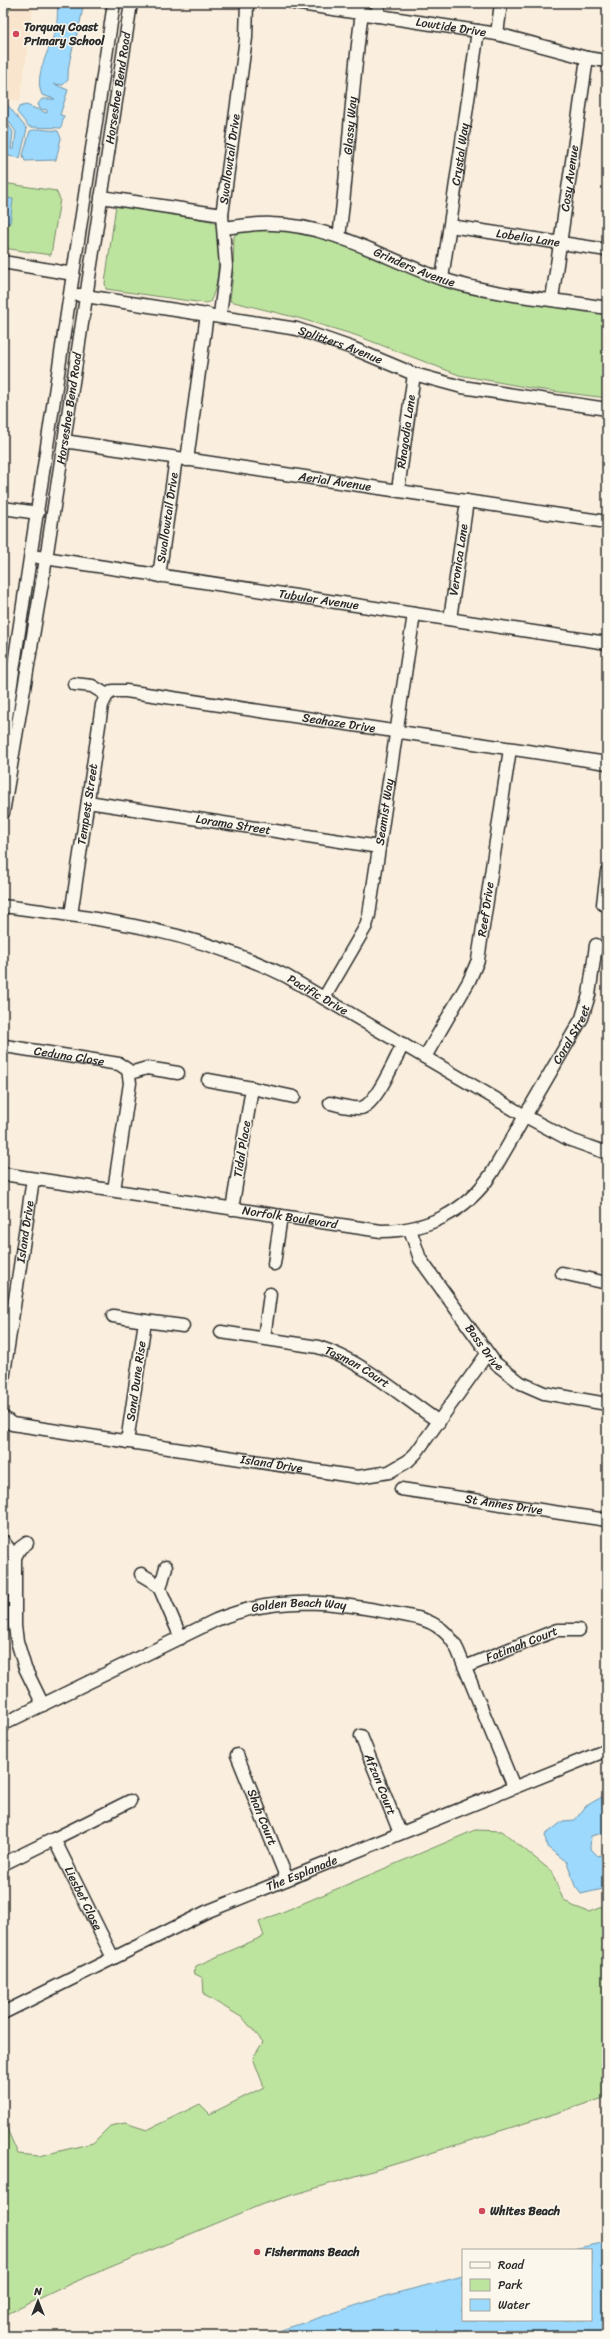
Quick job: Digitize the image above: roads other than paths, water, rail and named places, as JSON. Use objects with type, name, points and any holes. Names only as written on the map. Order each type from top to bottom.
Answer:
[{"type":"street","name":"Horseshoe Bend Road","points":[[3,762],[31,556],[114,3]]},
{"type":"street","name":"Horseshoe Bend Road","points":[[3,813],[9,718],[46,559],[131,3]]},
{"type":"street","name":"Swallowtail Drive","points":[[220,315],[226,266],[222,215],[246,38],[247,3]]},
{"type":"street","name":"Lowtide Drive","points":[[294,3],[497,34],[587,58],[607,61]]},
{"type":"street","points":[[377,16],[379,3]]},
{"type":"street","points":[[497,34],[501,3]]},
{"type":"street","name":"Glassy Way","points":[[338,237],[347,178],[353,72],[362,13]]},
{"type":"street","name":"Crystal Way","points":[[442,279],[478,31]]},
{"type":"street","name":"Cosy Avenue","points":[[552,299],[587,58]]},
{"type":"street","points":[[101,197],[222,215]]},
{"type":"street","name":"Grinders Avenue","points":[[224,228],[272,224],[287,225],[338,237],[442,279],[474,287],[607,308]]},
{"type":"street","name":"Lobelia Lane","points":[[450,226],[607,250]]},
{"type":"street","points":[[3,262],[73,274]]},
{"type":"street","name":"Splitters Avenue","points":[[70,293],[220,315],[296,329],[318,335],[414,374],[462,387],[607,409]]},
{"type":"street","name":"Swallowtail Drive","points":[[159,576],[182,459],[207,314]]},
{"type":"street","name":"Rhagodia Lane","points":[[398,490],[414,374]]},
{"type":"street","name":"Aerial Avenue","points":[[64,440],[607,522]]},
{"type":"street","name":"Veronica Lane","points":[[450,620],[467,500]]},
{"type":"street","points":[[3,508],[38,513]]},
{"type":"street","name":"Tubular Avenue","points":[[31,556],[607,643]]},
{"type":"street","name":"Seamist Way","points":[[324,998],[366,926],[414,614]]},
{"type":"street","points":[[74,684],[92,686],[107,695]]},
{"type":"street","name":"Seahaze Drive","points":[[107,695],[113,691],[126,691],[607,763]]},
{"type":"street","name":"Tempest Street","points":[[71,915],[102,705],[107,695]]},
{"type":"street","name":"Reef Drive","points":[[425,1056],[469,981],[478,960],[510,749]]},
{"type":"street","name":"Lorama Street","points":[[88,802],[379,847]]},
{"type":"street","points":[[602,904],[607,872]]},
{"type":"street","name":"Pacific Drive","points":[[3,906],[71,915],[161,930],[218,947],[261,964],[324,998],[568,1139],[607,1153]]},
{"type":"street","name":"Coral Street","points":[[526,1116],[587,1006],[596,945]]},
{"type":"street","points":[[330,1103],[357,1108],[368,1105],[376,1094],[403,1044]]},
{"type":"street","name":"Ceduna Close","points":[[5,1046],[119,1064],[130,1073]]},
{"type":"street","points":[[114,1190],[130,1083],[130,1073],[147,1068],[178,1073]]},
{"type":"street","points":[[208,1080],[294,1097]]},
{"type":"street","name":"Tidal Place","points":[[232,1209],[252,1088]]},
{"type":"street","name":"Norfolk Boulevard","points":[[3,1174],[381,1231],[410,1229],[442,1218],[475,1195],[492,1173],[526,1116]]},
{"type":"street","name":"Island Drive","points":[[3,1380],[33,1179]]},
{"type":"street","points":[[274,1264],[281,1216]]},
{"type":"street","name":"Bass Drive","points":[[410,1229],[420,1259],[487,1354],[508,1374],[532,1389],[555,1396],[607,1404]]},
{"type":"street","points":[[562,1273],[607,1283]]},
{"type":"street","points":[[264,1338],[270,1294]]},
{"type":"street","points":[[113,1316],[183,1326]]},
{"type":"street","name":"Sand Dune Rise","points":[[127,1442],[145,1321]]},
{"type":"street","name":"Tasman Court","points":[[221,1332],[318,1347],[341,1356],[439,1422]]},
{"type":"street","name":"Island Drive","points":[[3,1417],[12,1424],[358,1477],[368,1477],[389,1472],[408,1461],[439,1422],[487,1354]]},
{"type":"street","name":"St Annes Drive","points":[[401,1489],[607,1520]]},
{"type":"street","points":[[3,1541],[15,1557]]},
{"type":"street","points":[[27,1543],[20,1548],[15,1557],[15,1626],[17,1641],[25,1668],[43,1705]]},
{"type":"street","points":[[160,1589],[166,1567]]},
{"type":"street","points":[[141,1574],[151,1580],[160,1589],[180,1638]]},
{"type":"street","name":"Golden Beach Way","points":[[3,1724],[180,1638],[242,1610],[284,1602],[313,1602],[406,1615],[429,1621],[445,1631],[451,1638],[465,1667],[514,1787]]},
{"type":"street","name":"Fatimah Court","points":[[465,1667],[557,1630],[579,1630]]},
{"type":"street","name":"Afzan Court","points":[[361,1736],[400,1833]]},
{"type":"street","name":"The Esplanade","points":[[3,2013],[202,1914],[607,1750]]},
{"type":"street","name":"Shah Court","points":[[237,1755],[287,1879]]},
{"type":"street","points":[[3,1864],[130,1802]]},
{"type":"street","name":"Liesbet Close","points":[[54,1839],[113,1958]]},
{"type":"water","points":[[58,3],[83,3],[80,22],[68,70],[68,80],[63,85],[54,84],[68,90],[60,115],[64,116],[61,128],[29,127],[17,112],[19,107],[26,105],[47,113],[47,110],[40,109],[38,104],[42,99],[55,99],[42,95],[40,79],[43,63],[56,28]]},
{"type":"water","points":[[3,103],[6,103],[27,129],[20,158],[3,155],[3,116],[13,132],[11,149],[14,149],[16,132],[3,113]]},
{"type":"water","points":[[38,129],[58,131],[61,138],[56,160],[25,161],[23,155],[30,131]]},
{"type":"water","points":[[3,197],[13,199],[10,223],[3,224]]},
{"type":"water","points":[[607,1794],[607,1832],[591,1836],[590,1848],[598,1856],[607,1853],[607,1888],[581,1894],[575,1886],[567,1862],[547,1847],[545,1835],[563,1821],[575,1820],[586,1806]]},
{"type":"water","points":[[607,2242],[607,2336],[263,2336],[385,2296],[462,2276],[462,2321],[592,2321],[592,2249],[573,2249]]},
{"type":"place","name":"Torquay Coast Primary School","points":[[16,34]]},
{"type":"place","name":"Whites Beach","points":[[482,2211]]},
{"type":"place","name":"Fishermans Beach","points":[[257,2252]]}]
